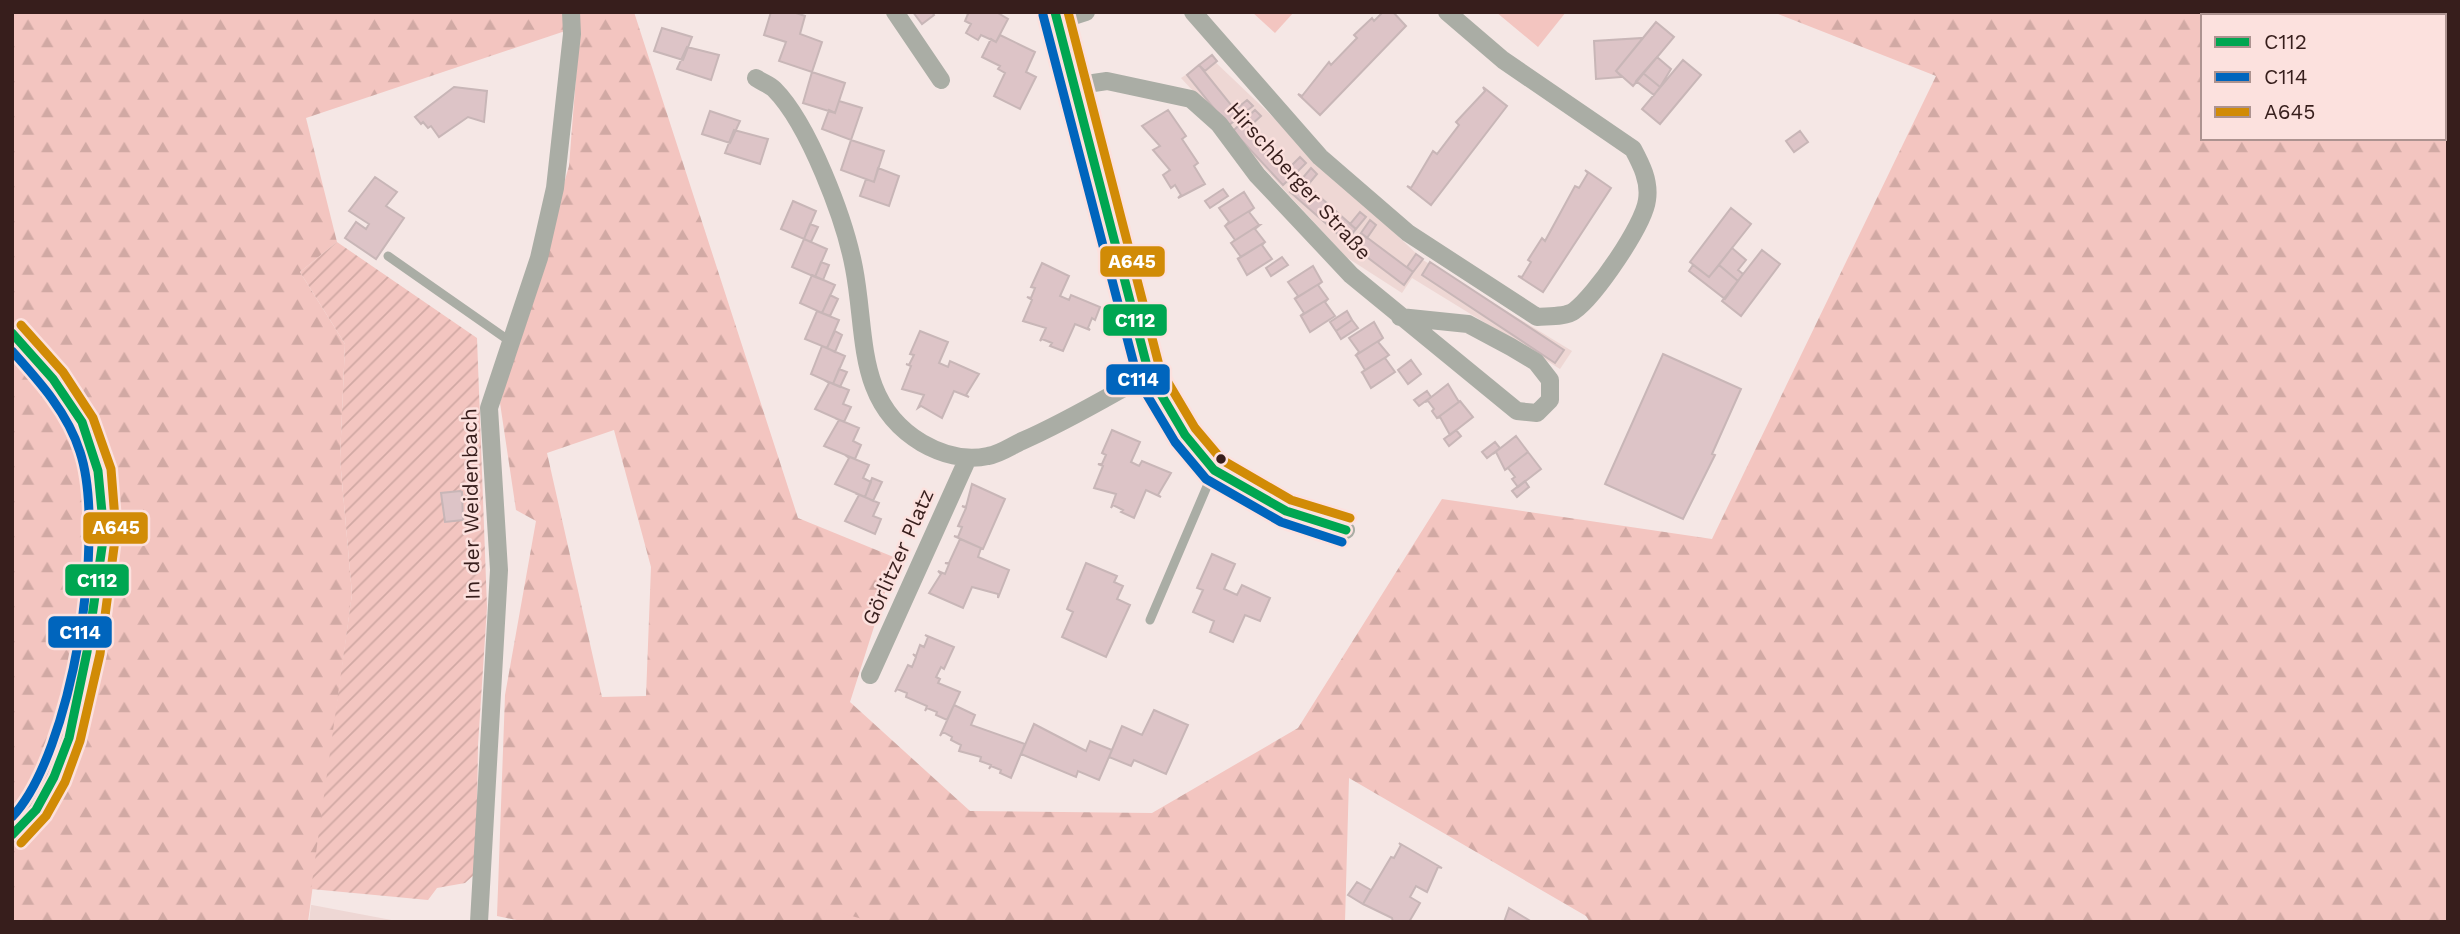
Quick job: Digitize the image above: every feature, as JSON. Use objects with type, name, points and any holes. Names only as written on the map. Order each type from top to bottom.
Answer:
[{"type":"street","name":"In der Weidenbach","points":[[479,922],[499,570],[489,408],[539,258],[555,188],[572,34],[571,12]]},
{"type":"street","points":[[895,12],[941,79]]},
{"type":"street","points":[[1086,12],[1056,17],[1149,374],[1185,435],[1214,470],[1286,511],[1346,530]]},
{"type":"street","points":[[1193,12],[1320,158],[1408,233],[1537,317],[1572,312],[1601,283],[1639,222],[1647,199],[1645,170],[1633,149],[1503,60],[1447,12]]},
{"type":"street","points":[[756,78],[774,88],[794,118],[826,180],[854,266],[869,374],[882,407],[903,431],[936,451],[968,458],[989,456],[1037,434],[1149,374]]},
{"type":"street","name":"Hirschberger Straße","points":[[1073,86],[1107,81],[1191,99],[1219,124],[1257,175],[1351,275],[1400,317],[1517,411],[1537,413],[1550,400],[1550,380],[1536,362],[1511,346],[1468,324],[1400,317]]},
{"type":"street","points":[[12,333],[68,397],[87,430],[99,466],[104,522],[70,739],[58,775],[40,805],[12,835]]},
{"type":"street","name":"Görlitzer Platz","points":[[870,675],[968,458]]},
{"type":"lane","points":[[388,256],[511,342]]},
{"type":"lane","points":[[1150,620],[1214,470]]},
{"type":"shaded area","points":[[1211,58],[1423,260],[1572,351],[1560,369],[1412,278],[1402,293],[1346,257],[1181,78]]},
{"type":"shaded area","points":[[312,905],[402,922],[309,922]]},
{"type":"green space","points":[[12,12],[634,12],[798,518],[896,558],[850,702],[970,811],[1152,813],[1298,728],[1442,499],[1712,539],[1936,76],[1773,12],[2448,12],[2448,922],[1590,922],[1586,916],[1349,778],[1345,922],[526,922],[497,916],[505,695],[536,521],[516,510],[500,403],[569,166],[580,26],[306,118],[337,242],[300,272],[345,344],[340,459],[352,594],[308,922],[12,922]],"holes":[[[614,430],[651,567],[646,696],[602,697],[547,453]]]},
{"type":"green space","points":[[1252,12],[1294,12],[1275,33]]},
{"type":"green space","points":[[1496,12],[1566,12],[1538,47]]},
{"type":"green space","points":[[337,242],[477,338],[487,607],[478,745],[476,873],[465,883],[437,888],[428,900],[311,889],[352,594],[340,459],[345,344],[300,272]]},
{"type":"green space","points":[[827,909],[873,922],[823,922]]},
{"type":"building","points":[[771,12],[793,12],[805,16],[800,34],[822,42],[812,72],[779,61],[786,42],[764,35]]},
{"type":"building","points":[[913,12],[932,12],[934,15],[922,24]]},
{"type":"building","points":[[964,12],[996,12],[1008,19],[996,42],[981,35],[978,40],[966,33],[971,24],[965,21],[968,14]]},
{"type":"building","points":[[1383,12],[1393,12],[1406,26],[1320,115],[1298,94],[1302,96],[1329,62],[1331,65],[1357,38],[1354,35],[1372,18],[1374,21]]},
{"type":"building","points":[[1656,22],[1674,37],[1633,86],[1616,71]]},
{"type":"building","points":[[662,28],[692,37],[683,60],[654,51]]},
{"type":"building","points":[[1000,35],[1035,52],[1026,72],[1036,77],[1020,109],[994,96],[1005,73],[998,69],[1000,66],[982,57],[991,39],[996,42]]},
{"type":"building","points":[[1643,38],[1616,71],[1622,77],[1596,79],[1594,41]]},
{"type":"building","points":[[687,47],[719,55],[711,80],[677,69]]},
{"type":"building","points":[[1212,55],[1217,61],[1205,71],[1199,65]]},
{"type":"building","points":[[1657,57],[1671,69],[1660,87],[1643,73]]},
{"type":"building","points":[[1683,60],[1701,75],[1660,124],[1642,109]]},
{"type":"building","points":[[1199,65],[1240,116],[1228,126],[1187,75]]},
{"type":"building","points":[[812,72],[845,83],[835,113],[803,103]]},
{"type":"building","points":[[1643,73],[1660,87],[1654,95],[1636,81]]},
{"type":"building","points":[[454,87],[487,91],[484,122],[468,117],[439,137],[431,126],[428,128],[415,117]]},
{"type":"building","points":[[1483,87],[1507,106],[1431,205],[1407,186],[1411,188],[1433,151],[1437,154],[1459,125],[1456,122],[1485,91]]},
{"type":"building","points":[[1247,100],[1253,106],[1240,116],[1235,110]]},
{"type":"building","points":[[839,101],[862,108],[851,140],[822,129],[829,110],[835,113]]},
{"type":"building","points":[[1168,110],[1186,136],[1182,139],[1198,163],[1194,166],[1205,184],[1178,198],[1181,195],[1175,185],[1171,188],[1163,175],[1170,170],[1153,150],[1160,146],[1142,126]]},
{"type":"building","points":[[1255,110],[1261,116],[1250,126],[1244,120]]},
{"type":"building","points":[[710,111],[740,121],[730,143],[702,134]]},
{"type":"building","points":[[1244,120],[1295,174],[1283,185],[1233,131]]},
{"type":"building","points":[[734,130],[768,139],[760,164],[725,153]]},
{"type":"building","points":[[1800,131],[1808,142],[1794,152],[1786,141]]},
{"type":"building","points":[[851,140],[884,151],[874,182],[841,170]]},
{"type":"building","points":[[1300,157],[1306,163],[1295,174],[1289,168]]},
{"type":"building","points":[[878,168],[899,176],[889,206],[860,196],[866,179],[874,182]]},
{"type":"building","points":[[1311,168],[1317,174],[1307,186],[1301,180]]},
{"type":"building","points":[[1585,170],[1611,188],[1543,292],[1518,276],[1522,277],[1531,262],[1528,260],[1542,238],[1545,241],[1575,186],[1579,188],[1588,173]]},
{"type":"building","points":[[375,177],[397,192],[386,206],[404,218],[376,259],[345,238],[356,222],[366,229],[369,224],[349,211]]},
{"type":"building","points":[[1301,180],[1356,229],[1346,241],[1290,192]]},
{"type":"building","points":[[1223,189],[1228,196],[1210,208],[1205,201]]},
{"type":"building","points":[[1244,192],[1254,208],[1225,226],[1229,222],[1219,208]]},
{"type":"building","points":[[793,201],[816,211],[804,239],[781,229]]},
{"type":"building","points":[[1254,208],[1249,212],[1259,225],[1231,243],[1235,240],[1225,226]]},
{"type":"building","points":[[1731,208],[1751,224],[1709,277],[1690,262]]},
{"type":"building","points":[[1360,212],[1366,217],[1356,229],[1350,224]]},
{"type":"building","points":[[1370,220],[1376,225],[1367,238],[1361,233]]},
{"type":"building","points":[[810,224],[818,227],[811,242],[804,239]]},
{"type":"building","points":[[1260,225],[1255,229],[1265,242],[1241,257],[1231,243]]},
{"type":"building","points":[[1361,233],[1413,272],[1404,285],[1351,245]]},
{"type":"building","points":[[804,239],[827,249],[815,277],[792,267]]},
{"type":"building","points":[[1265,242],[1262,245],[1272,259],[1247,275],[1238,259]]},
{"type":"building","points":[[1732,248],[1746,260],[1738,270],[1743,274],[1738,281],[1719,265]]},
{"type":"building","points":[[1762,250],[1780,264],[1741,316],[1722,301]]},
{"type":"building","points":[[1416,254],[1423,259],[1413,272],[1407,267]]},
{"type":"building","points":[[1282,257],[1288,265],[1271,276],[1266,268]]},
{"type":"building","points":[[821,262],[829,265],[823,280],[815,277]]},
{"type":"building","points":[[1430,262],[1564,350],[1555,363],[1422,275]]},
{"type":"building","points":[[1042,263],[1069,276],[1060,296],[1069,300],[1071,295],[1100,307],[1095,320],[1092,318],[1088,328],[1090,330],[1075,324],[1063,351],[1050,346],[1052,343],[1042,339],[1040,341],[1046,328],[1023,321],[1032,300],[1027,297],[1031,298],[1035,288],[1031,287]]},
{"type":"building","points":[[1693,265],[1709,277],[1719,265],[1738,281],[1725,299],[1689,271]]},
{"type":"building","points":[[1313,266],[1322,282],[1294,299],[1298,296],[1288,282]]},
{"type":"building","points":[[812,275],[835,285],[822,313],[800,303]]},
{"type":"building","points":[[1322,282],[1318,285],[1328,299],[1300,316],[1304,313],[1295,299]]},
{"type":"building","points":[[830,295],[838,299],[830,316],[822,313]]},
{"type":"building","points":[[1328,299],[1325,302],[1335,316],[1310,332],[1301,316]]},
{"type":"building","points":[[817,311],[839,320],[827,348],[805,339]]},
{"type":"building","points":[[1347,311],[1352,320],[1336,331],[1330,322]]},
{"type":"building","points":[[1352,320],[1358,328],[1341,339],[1336,331]]},
{"type":"building","points":[[1374,322],[1383,338],[1355,356],[1359,352],[1349,338]]},
{"type":"building","points":[[835,331],[842,335],[835,352],[827,348]]},
{"type":"building","points":[[920,331],[948,342],[939,363],[948,367],[950,361],[979,374],[966,395],[969,397],[954,391],[942,418],[921,406],[918,408],[924,395],[902,389],[911,366],[906,364],[909,365],[914,355],[910,354]]},
{"type":"building","points":[[1383,338],[1378,342],[1389,355],[1361,373],[1365,370],[1356,355]]},
{"type":"building","points":[[822,346],[845,356],[833,384],[811,374]]},
{"type":"building","points":[[1663,354],[1741,389],[1712,454],[1715,455],[1683,519],[1605,484]]},
{"type":"building","points":[[1389,355],[1385,358],[1395,372],[1371,388],[1362,372]]},
{"type":"building","points":[[1411,360],[1421,374],[1408,384],[1398,370]]},
{"type":"building","points":[[839,369],[847,372],[840,387],[833,384]]},
{"type":"building","points":[[824,380],[849,390],[843,404],[851,407],[844,422],[815,409],[829,383]]},
{"type":"building","points":[[1448,384],[1459,402],[1437,418],[1428,401],[1425,402]]},
{"type":"building","points":[[1427,391],[1431,397],[1419,406],[1414,400]]},
{"type":"building","points":[[1460,401],[1473,417],[1450,435],[1440,417],[1437,418]]},
{"type":"building","points":[[835,418],[859,428],[853,441],[861,445],[855,459],[824,446],[839,420]]},
{"type":"building","points":[[1112,430],[1140,442],[1131,462],[1139,466],[1142,461],[1171,473],[1158,495],[1161,497],[1146,490],[1134,518],[1113,505],[1111,508],[1116,494],[1094,488],[1103,466],[1098,464],[1102,464],[1106,455],[1102,453]]},
{"type":"building","points":[[1456,430],[1461,436],[1449,446],[1444,439]]},
{"type":"building","points":[[1516,436],[1528,452],[1505,470],[1496,452],[1493,454]]},
{"type":"building","points":[[1495,442],[1500,448],[1487,458],[1482,452]]},
{"type":"building","points":[[1528,452],[1541,469],[1518,487],[1512,479],[1515,477],[1508,468],[1505,470]]},
{"type":"building","points":[[845,455],[869,465],[863,478],[871,482],[865,497],[835,484],[849,458]]},
{"type":"building","points":[[872,478],[882,482],[873,501],[865,497]]},
{"type":"building","points":[[1525,481],[1529,487],[1517,497],[1512,491]]},
{"type":"building","points":[[972,484],[1005,499],[983,549],[954,536],[958,537],[962,527],[958,526],[966,508],[962,506],[966,507]]},
{"type":"building","points":[[460,491],[463,520],[445,522],[441,493]]},
{"type":"building","points":[[855,493],[879,503],[873,516],[881,519],[875,534],[845,521],[859,495]]},
{"type":"building","points":[[960,539],[981,548],[978,557],[1009,570],[998,598],[998,594],[972,587],[963,608],[929,593],[941,574],[938,571],[945,574],[949,564],[945,563],[949,563]]},
{"type":"building","points":[[1212,554],[1235,564],[1224,589],[1237,595],[1242,585],[1270,598],[1260,621],[1245,615],[1233,642],[1210,632],[1214,621],[1193,612],[1203,590],[1197,588]]},
{"type":"building","points":[[1086,563],[1117,576],[1114,582],[1123,586],[1117,599],[1130,605],[1106,657],[1062,637],[1073,612],[1067,609]]},
{"type":"building","points":[[925,635],[954,647],[944,669],[941,667],[936,677],[940,679],[938,683],[960,692],[947,720],[936,715],[937,712],[927,708],[925,711],[927,706],[906,697],[907,693],[897,689],[895,692],[908,665],[912,667],[916,657],[913,654],[916,656],[920,645],[924,647],[928,637]]},
{"type":"building","points":[[954,705],[975,715],[971,725],[1025,744],[1011,778],[1000,773],[1001,770],[991,766],[989,769],[991,765],[980,761],[981,757],[959,751],[961,745],[951,740],[952,737],[943,732],[940,736]]},
{"type":"building","points":[[1154,710],[1188,725],[1166,774],[1134,760],[1131,766],[1109,757],[1122,726],[1142,735]]},
{"type":"building","points":[[1034,724],[1086,751],[1090,741],[1112,750],[1099,780],[1078,771],[1076,777],[1021,754]]},
{"type":"building","points":[[1399,843],[1442,868],[1438,867],[1427,892],[1416,886],[1410,897],[1420,903],[1409,922],[1393,922],[1392,918],[1363,904],[1391,857],[1394,858],[1401,845]]},
{"type":"building","points":[[1357,882],[1371,890],[1363,904],[1348,895]]},
{"type":"building","points":[[1509,908],[1532,922],[1504,922]]},
{"type":"transit line","name":"C112","points":[[1055,12],[1149,374],[1185,435],[1214,470],[1286,511],[1346,530]]},
{"type":"transit line","name":"A645","points":[[1068,12],[1160,369],[1195,428],[1222,460],[1291,500],[1350,518]]},
{"type":"transit line","name":"C114","points":[[1043,15],[1138,380],[1175,442],[1206,479],[1281,522],[1342,542]]},
{"type":"transit line","name":"A645","points":[[21,325],[63,372],[93,418],[111,469],[116,532],[100,654],[80,741],[65,782],[46,816],[21,843]]},
{"type":"transit line","name":"C112","points":[[12,333],[53,379],[82,422],[98,471],[104,533],[87,652],[69,738],[54,777],[36,810],[12,835]]},
{"type":"transit line","name":"C114","points":[[12,351],[52,398],[75,438],[87,488],[89,534],[79,641],[67,695],[52,745],[33,787],[12,817]]}]
